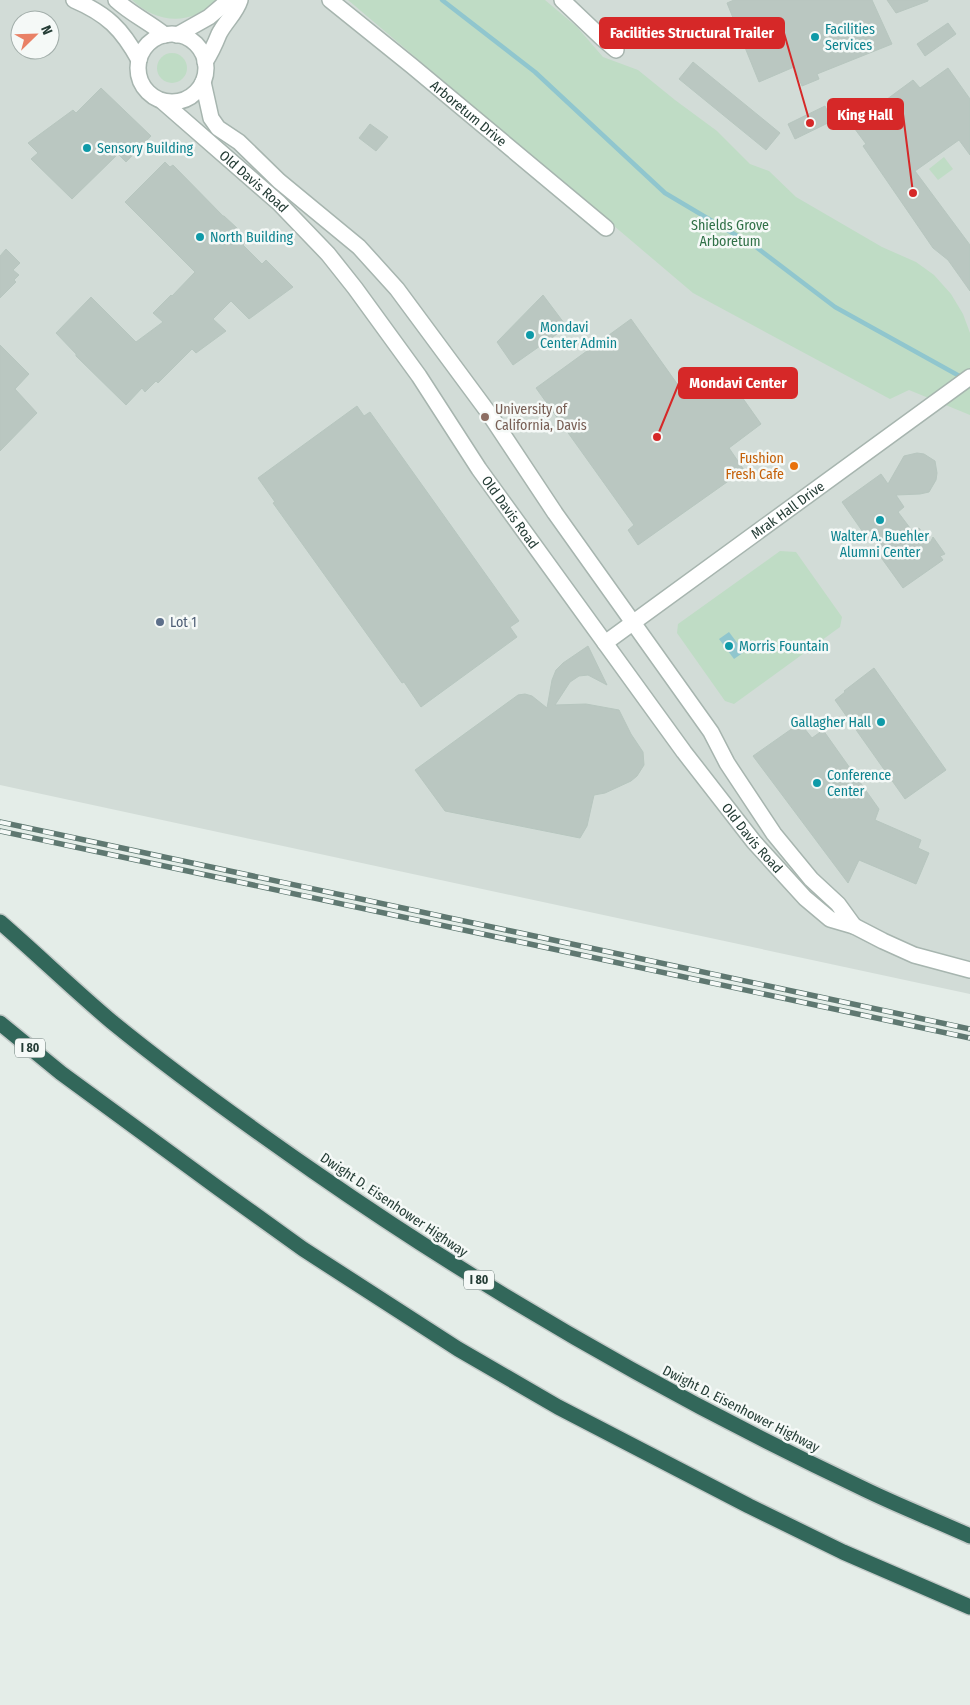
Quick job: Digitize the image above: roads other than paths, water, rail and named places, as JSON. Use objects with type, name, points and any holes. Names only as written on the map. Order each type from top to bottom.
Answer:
[{"type":"highway","name":"Dwight D. Eisenhower Highway","points":[[0,922],[111,1021],[188,1081],[259,1134],[463,1271],[540,1318],[674,1393],[865,1490],[970,1536]]},
{"type":"highway","name":"I 80","points":[[0,1023],[61,1073],[218,1188],[311,1254],[458,1349],[558,1407],[741,1501],[843,1552],[970,1607]]},
{"type":"street","points":[[74,0],[92,8],[114,23],[139,60]]},
{"type":"street","points":[[116,0],[130,13],[154,26],[171,35],[187,38],[196,44],[202,52],[205,72],[203,82],[198,91],[182,101],[172,102],[162,101],[153,97],[145,90],[138,70],[142,51],[156,38],[171,35],[209,17],[229,0]]},
{"type":"street","points":[[205,62],[214,50],[220,33],[237,8],[240,0]]},
{"type":"street","name":"Arboretum Drive","points":[[330,0],[606,228]]},
{"type":"street","points":[[562,0],[616,50]]},
{"type":"street","name":"Old Davis Road","points":[[203,82],[211,118],[218,128],[239,142],[279,181],[359,248],[396,289],[488,412],[555,513],[711,732],[727,764],[774,834],[810,879],[838,904],[854,926]]},
{"type":"street","name":"Old Davis Road","points":[[162,101],[279,204],[328,254],[419,376],[479,469],[684,752],[754,842],[805,898],[830,919],[854,926],[914,954],[970,970]]},
{"type":"street","name":"Mrak Hall Drive","points":[[605,643],[970,377]]},
{"type":"water","points":[[729,632],[744,652],[734,659],[719,639]]},
{"type":"waterway","points":[[442,0],[535,72],[665,193],[756,247],[835,307],[963,378]]},
{"type":"railway","points":[[0,822],[970,1029]]},
{"type":"railway","points":[[0,831],[970,1038]]},
{"type":"place","name":"Facilities Services","points":[[815,37]]},
{"type":"place","name":"Facilities Structural Trailer","points":[[810,123]]},
{"type":"place","name":"Sensory Building","points":[[87,148]]},
{"type":"place","name":"King Hall","points":[[913,193]]},
{"type":"place","name":"North Building","points":[[200,237]]},
{"type":"place","name":"Mondavi Center Admin","points":[[530,335]]},
{"type":"place","name":"University of California, Davis","points":[[485,417]]},
{"type":"place","name":"Mondavi Center","points":[[657,437]]},
{"type":"place","name":"Fushion Fresh Cafe","points":[[794,466]]},
{"type":"place","name":"Walter A. Buehler Alumni Center","points":[[880,520]]},
{"type":"place","name":"Lot 1","points":[[160,622]]},
{"type":"place","name":"Morris Fountain","points":[[729,646]]},
{"type":"place","name":"Gallagher Hall","points":[[881,722]]},
{"type":"place","name":"Conference Center","points":[[817,783]]},
{"type":"park label","name":"Shields Grove Arboretum","points":[[730,234]]}]
